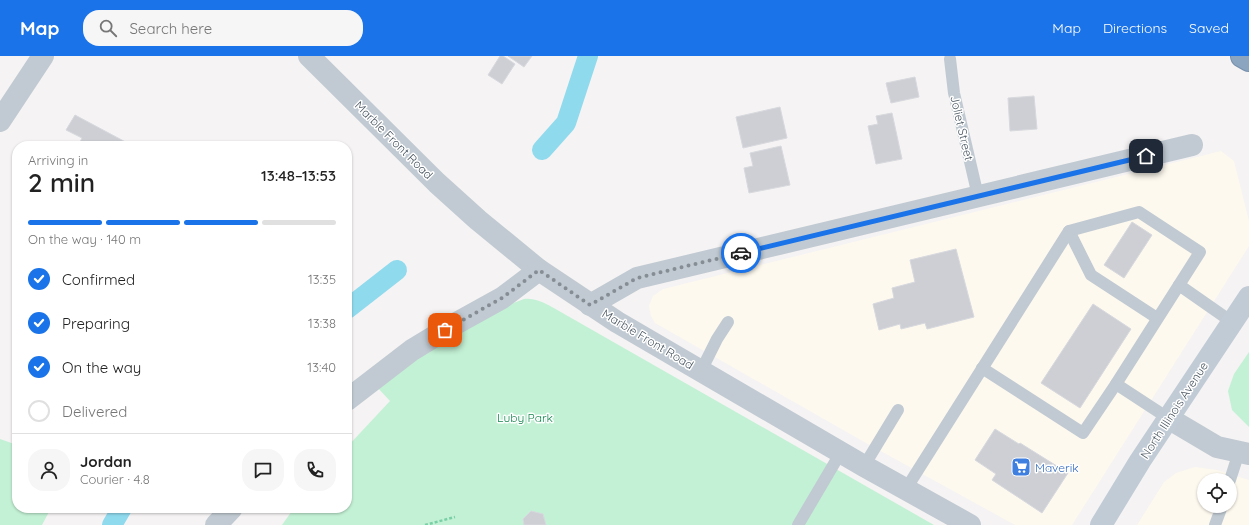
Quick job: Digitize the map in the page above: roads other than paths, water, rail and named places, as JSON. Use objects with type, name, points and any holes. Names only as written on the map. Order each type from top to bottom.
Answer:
[{"type":"highway","points":[[1242,56],[1249,60]]},
{"type":"main road","name":"North Illinois Avenue","points":[[1101,525],[1168,418],[1249,297]]},
{"type":"street","points":[[0,121],[42,56]]},
{"type":"street","name":"Marble Front Road","points":[[309,56],[437,183],[478,220],[539,270],[617,322],[864,466],[970,525]]},
{"type":"street","points":[[590,305],[637,278],[1192,145]]},
{"type":"street","points":[[352,396],[412,350],[502,298],[539,270]]},
{"type":"street","points":[[1168,418],[1217,447],[1244,453]]},
{"type":"street","points":[[216,525],[227,513]]},
{"type":"lane","name":"Joliet Street","points":[[950,59],[954,93],[978,196]]},
{"type":"lane","points":[[906,489],[982,368],[1069,231],[1138,212],[1200,252],[1083,433],[982,368]]},
{"type":"lane","points":[[1069,231],[1091,275],[1157,318]]},
{"type":"lane","points":[[1179,285],[1232,322]]},
{"type":"lane","points":[[701,371],[728,322]]},
{"type":"lane","points":[[1116,384],[1168,418]]},
{"type":"lane","points":[[864,466],[898,410]]},
{"type":"lane","points":[[798,525],[841,452]]},
{"type":"lane","points":[[1234,473],[1244,453]]},
{"type":"lane","points":[[1216,525],[1220,513]]},
{"type":"waterway","points":[[542,150],[566,123],[588,56]]},
{"type":"waterway","points":[[352,305],[397,270]]},
{"type":"waterway","points":[[112,525],[119,513]]},
{"type":"place","name":"Maverik","points":[[1021,467]]},
{"type":"park label","name":"Luby Park","points":[[525,417]]}]
